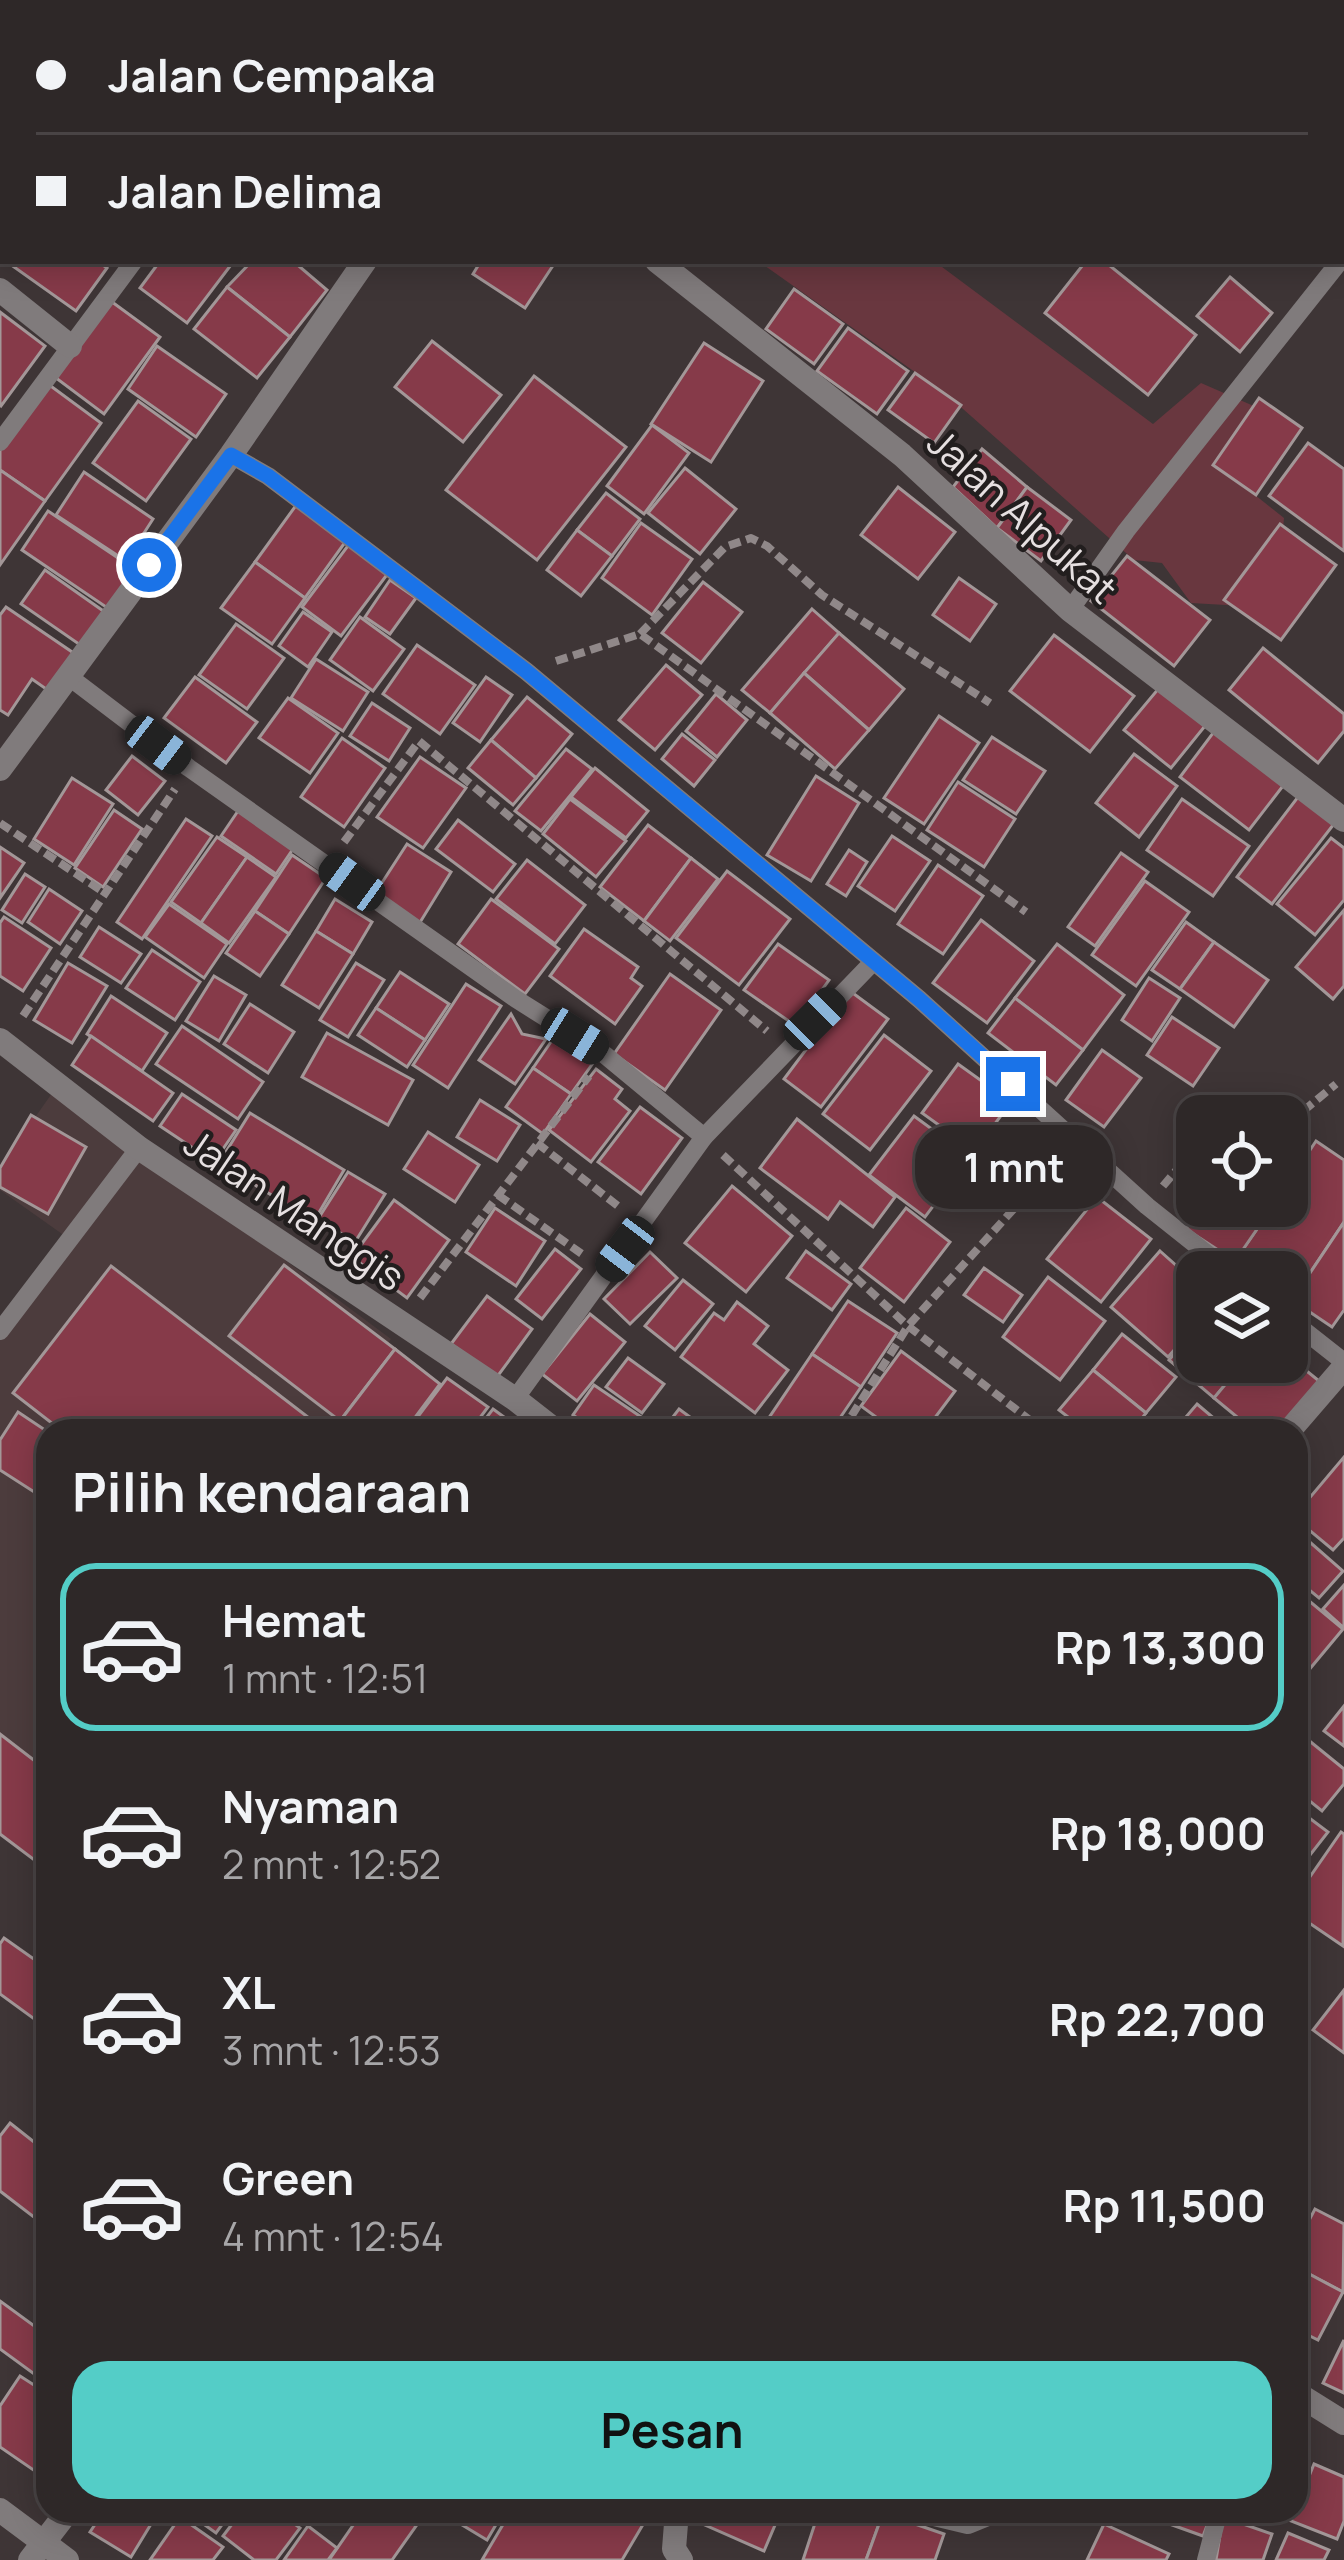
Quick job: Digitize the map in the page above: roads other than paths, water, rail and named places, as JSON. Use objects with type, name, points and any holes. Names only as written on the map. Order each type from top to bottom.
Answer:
[{"type":"street","points":[[0,769],[231,455],[363,264]]},
{"type":"street","name":"Jalan Alpukat","points":[[661,264],[902,455],[1070,610],[1344,820]]},
{"type":"street","points":[[0,290],[70,346]]},
{"type":"street","name":"Jalan Manggis","points":[[2,1041],[139,1148],[541,1419]]},
{"type":"street","points":[[1299,1419],[1344,1365]]},
{"type":"street","points":[[1308,2400],[1344,2423]]},
{"type":"street","points":[[0,2510],[37,2551],[67,2560]]},
{"type":"street","points":[[37,2551],[59,2523]]},
{"type":"street","points":[[676,2523],[674,2548],[681,2560]]},
{"type":"lane","points":[[0,442],[132,264]]},
{"type":"lane","points":[[1070,610],[1126,531],[1338,264]]},
{"type":"lane","points":[[231,455],[268,476],[526,671],[919,999],[1147,1206],[1204,1251]]},
{"type":"lane","points":[[68,676],[189,768],[516,999],[605,1055],[704,1137]]},
{"type":"lane","points":[[515,1399],[704,1137],[872,963]]},
{"type":"lane","points":[[0,1331],[139,1148]]},
{"type":"lane","points":[[1308,1335],[1344,1365]]},
{"type":"lane","points":[[1206,2560],[1216,2523]]}]
